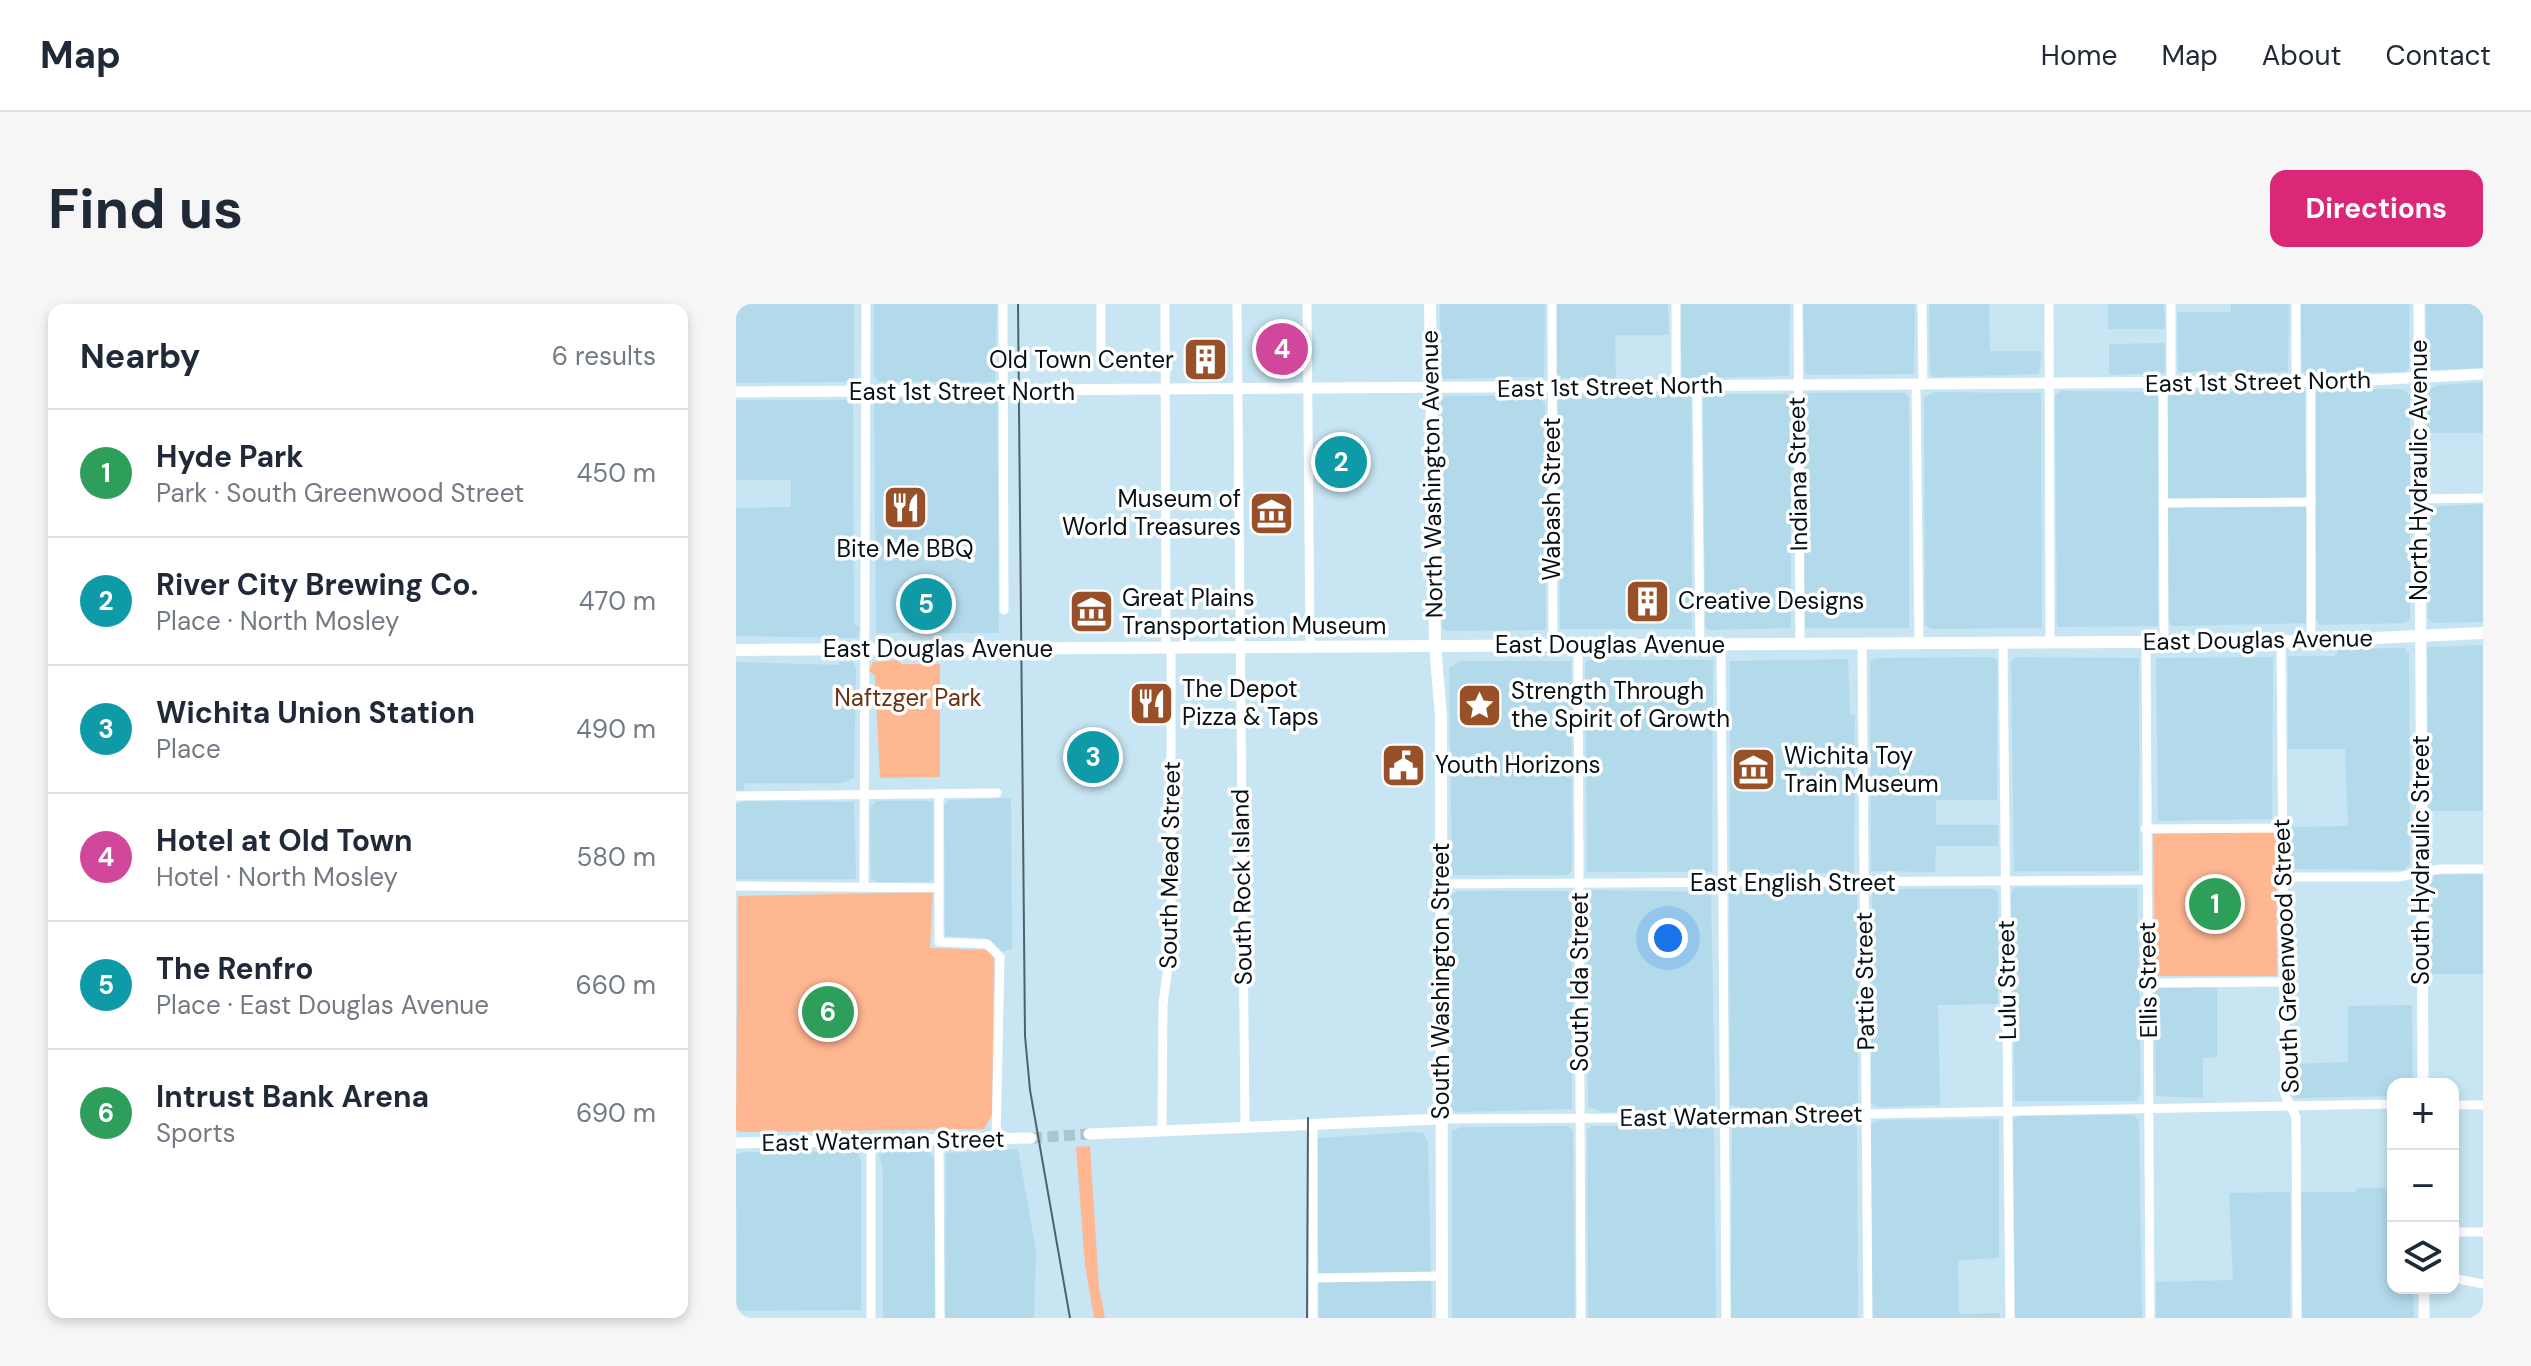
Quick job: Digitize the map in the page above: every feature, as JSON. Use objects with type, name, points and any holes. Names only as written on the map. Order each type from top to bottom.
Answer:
[{"type":"main road","name":"North Washington Avenue","points":[[1430,304],[1435,645]]},
{"type":"main road","name":"East Douglas Avenue","points":[[736,650],[2311,641],[2483,633]]},
{"type":"main road","name":"South Washington Street","points":[[1435,645],[1441,717],[1442,1318]]},
{"type":"street","points":[[864,887],[866,304]]},
{"type":"street","points":[[1003,304],[1004,610]]},
{"type":"street","points":[[1101,304],[1101,364]]},
{"type":"street","name":"South Mead Street","points":[[1162,1130],[1163,1004],[1171,944],[1165,304]]},
{"type":"street","name":"South Rock Island","points":[[1237,304],[1245,1127]]},
{"type":"street","points":[[1307,304],[1310,645]]},
{"type":"street","name":"Wabash Street","points":[[1552,304],[1553,645]]},
{"type":"street","points":[[1676,304],[1676,386]]},
{"type":"street","name":"Indiana Street","points":[[1798,304],[1800,644]]},
{"type":"street","points":[[1919,643],[1922,304]]},
{"type":"street","points":[[2049,304],[2050,642]]},
{"type":"street","points":[[2164,641],[2163,503],[2171,304]]},
{"type":"street","points":[[2296,304],[2296,382]]},
{"type":"street","name":"North Hydraulic Avenue","points":[[2419,304],[2420,636]]},
{"type":"street","name":"East 1st Street North","points":[[736,392],[2311,382],[2483,374]]},
{"type":"street","points":[[2311,382],[2311,641]]},
{"type":"street","points":[[1697,386],[1700,645]]},
{"type":"street","points":[[2419,499],[2483,498]]},
{"type":"street","points":[[2163,503],[2311,502]]},
{"type":"street","name":"South Hydraulic Street","points":[[2420,636],[2423,1078]]},
{"type":"street","name":"Ellis Street","points":[[2146,641],[2145,880],[2149,983],[2150,1318]]},
{"type":"street","name":"South Greenwood Street","points":[[2281,641],[2285,1095],[2296,1117],[2297,1318]]},
{"type":"street","name":"Lulu Street","points":[[2003,642],[2010,1318]]},
{"type":"street","name":"Pattie Street","points":[[1862,643],[1868,1318]]},
{"type":"street","name":"South Ida Street","points":[[1578,645],[1581,1318]]},
{"type":"street","points":[[1721,645],[1726,1318]]},
{"type":"street","points":[[736,796],[997,793]]},
{"type":"street","points":[[939,795],[939,942],[982,942],[995,949],[1000,957],[996,1140]]},
{"type":"street","points":[[2145,829],[2282,828]]},
{"type":"street","points":[[2282,877],[2398,877],[2422,872],[2483,869]]},
{"type":"street","name":"East English Street","points":[[1442,884],[2145,880]]},
{"type":"street","points":[[736,886],[939,888]]},
{"type":"street","points":[[2149,983],[2283,982]]},
{"type":"street","name":"East Waterman Street","points":[[1089,1134],[1440,1119],[1726,1117],[2387,1104]]},
{"type":"street","points":[[2459,1105],[2483,1105]]},
{"type":"street","points":[[1313,1126],[1313,1318]]},
{"type":"street","name":"East Waterman Street","points":[[736,1143],[1031,1138]]},
{"type":"street","points":[[939,1141],[940,1318]]},
{"type":"street","points":[[871,1142],[871,1318]]},
{"type":"street","points":[[2459,1232],[2483,1232]]},
{"type":"street","points":[[1313,1278],[1441,1276]]},
{"type":"street","points":[[2459,1279],[2483,1284]]},
{"type":"street","points":[[2424,1294],[2424,1318]]},
{"type":"shaded area","points":[[736,304],[854,304],[854,379],[845,382],[736,383]]},
{"type":"shaded area","points":[[874,304],[997,304],[995,382],[878,382],[874,375]]},
{"type":"shaded area","points":[[1440,304],[1545,304],[1544,377],[1443,379],[1440,372]]},
{"type":"shaded area","points":[[1556,304],[1668,304],[1669,335],[1615,335],[1616,378],[1562,378],[1556,373]]},
{"type":"shaded area","points":[[1679,304],[1790,304],[1789,376],[1682,378]]},
{"type":"shaded area","points":[[1803,304],[1915,304],[1914,374],[1805,375]]},
{"type":"shaded area","points":[[1929,304],[1989,304],[1990,351],[2042,351],[2039,374],[1934,377],[1930,374]]},
{"type":"shaded area","points":[[2108,304],[2164,304],[2165,329],[2108,329]]},
{"type":"shaded area","points":[[2231,304],[2289,304],[2288,372],[2178,372],[2177,312],[2231,312]]},
{"type":"shaded area","points":[[2300,304],[2409,304],[2409,368],[2405,372],[2302,372]]},
{"type":"shaded area","points":[[2426,304],[2483,304],[2483,368],[2427,370]]},
{"type":"shaded area","points":[[2165,343],[2165,373],[2109,375],[2109,344]]},
{"type":"shaded area","points":[[2483,382],[2483,433],[2426,433],[2429,389],[2438,385]]},
{"type":"shaded area","points":[[2320,389],[2401,389],[2410,395],[2410,618],[2406,623],[2320,625],[2316,620],[2314,394]]},
{"type":"shaded area","points":[[2305,390],[2307,623],[2172,626],[2168,621],[2168,392]]},
{"type":"shaded area","points":[[2061,391],[2153,392],[2158,396],[2158,626],[2057,627],[2055,396]]},
{"type":"shaded area","points":[[1934,392],[2041,393],[2042,628],[1931,629],[1925,625],[1924,398]]},
{"type":"shaded area","points":[[1807,393],[1905,393],[1909,398],[1909,628],[1805,628],[1803,398]]},
{"type":"shaded area","points":[[1709,394],[1787,394],[1791,397],[1791,628],[1709,630],[1705,625],[1703,399]]},
{"type":"shaded area","points":[[1538,395],[1545,404],[1545,630],[1445,631],[1442,626],[1441,399],[1447,396]]},
{"type":"shaded area","points":[[1564,395],[1691,395],[1692,629],[1560,629],[1558,401]]},
{"type":"shaded area","points":[[881,398],[997,400],[999,633],[876,633],[874,404]]},
{"type":"shaded area","points":[[736,400],[848,400],[853,404],[854,624],[860,627],[858,638],[736,636],[736,508],[791,507],[791,480],[736,480]]},
{"type":"shaded area","points":[[2483,504],[2483,622],[2432,623],[2428,618],[2427,507]]},
{"type":"shaded area","points":[[2483,645],[2483,811],[2429,811],[2427,647]]},
{"type":"shaded area","points":[[2404,648],[2409,654],[2410,864],[2403,870],[2291,869],[2292,827],[2348,826],[2345,749],[2288,749],[2288,656],[2335,656],[2340,649]]},
{"type":"shaded area","points":[[1992,657],[1997,660],[1997,800],[1936,800],[1936,825],[1998,825],[1998,846],[1936,846],[1935,872],[1871,871],[1870,662],[1875,658]]},
{"type":"shaded area","points":[[2014,657],[2139,658],[2139,871],[2014,871],[2011,663]]},
{"type":"shaded area","points":[[2273,657],[2272,819],[2158,821],[2156,658]]},
{"type":"shaded area","points":[[1848,659],[1850,715],[1855,715],[1854,873],[1730,873],[1730,661]]},
{"type":"shaded area","points":[[1589,660],[1713,660],[1712,872],[1587,872],[1585,663]]},
{"type":"shaded area","points":[[840,661],[853,662],[856,669],[854,778],[842,783],[745,783],[743,791],[736,790],[736,662],[838,665]]},
{"type":"shaded area","points":[[1460,661],[1571,661],[1572,870],[1568,875],[1452,875],[1449,668]]},
{"type":"shaded area","points":[[1011,798],[1012,949],[1002,952],[991,940],[945,936],[944,805],[949,800]]},
{"type":"shaded area","points":[[744,801],[854,802],[856,879],[736,879],[736,804]]},
{"type":"shaded area","points":[[876,801],[933,801],[933,879],[930,882],[877,882],[871,878],[870,808]]},
{"type":"shaded area","points":[[2483,874],[2483,974],[2430,974],[2429,881],[2435,875]]},
{"type":"shaded area","points":[[2016,887],[2137,888],[2141,1095],[2136,1101],[2015,1101],[2011,894]]},
{"type":"shaded area","points":[[1852,888],[1857,893],[1858,1104],[1841,1108],[1750,1110],[1730,1105],[1729,891]]},
{"type":"shaded area","points":[[1872,889],[1993,889],[1998,893],[1998,1004],[1938,1005],[1940,1105],[1877,1107],[1871,1102]]},
{"type":"shaded area","points":[[1593,890],[1711,892],[1715,1108],[1604,1112],[1588,1107],[1586,896]]},
{"type":"shaded area","points":[[1459,891],[1566,891],[1572,896],[1572,1109],[1456,1112],[1450,1108],[1450,895]]},
{"type":"shaded area","points":[[2159,988],[2217,988],[2217,1057],[2203,1058],[2203,1098],[2156,1096],[2154,993]]},
{"type":"shaded area","points":[[2412,1005],[2413,1078],[2387,1078],[2387,1096],[2296,1098],[2289,1094],[2289,1064],[2348,1062],[2348,1006]]},
{"type":"shaded area","points":[[2134,1115],[2139,1121],[2142,1318],[2015,1318],[2013,1120],[2019,1116]]},
{"type":"shaded area","points":[[1999,1119],[1999,1258],[1958,1260],[1959,1314],[2000,1313],[2000,1318],[1872,1318],[1871,1124],[1879,1120]]},
{"type":"shaded area","points":[[1852,1122],[1857,1128],[1858,1318],[1731,1318],[1732,1125]]},
{"type":"shaded area","points":[[1569,1126],[1573,1132],[1575,1318],[1452,1318],[1452,1131],[1462,1127]]},
{"type":"shaded area","points":[[1592,1126],[1714,1126],[1716,1318],[1588,1318],[1587,1130]]},
{"type":"shaded area","points":[[1423,1133],[1428,1142],[1432,1318],[1319,1318],[1317,1138]]},
{"type":"shaded area","points":[[1018,1149],[1036,1251],[1034,1318],[945,1318],[946,1153]]},
{"type":"shaded area","points":[[927,1150],[934,1158],[935,1318],[883,1318],[883,1172],[879,1155],[886,1151]]},
{"type":"shaded area","points":[[743,1152],[858,1152],[861,1162],[861,1310],[742,1311],[737,1308],[736,1155]]},
{"type":"shaded area","points":[[2357,1188],[2387,1188],[2387,1294],[2413,1294],[2414,1318],[2302,1318],[2301,1192],[2356,1192]]},
{"type":"shaded area","points":[[2290,1192],[2290,1318],[2156,1318],[2156,1282],[2233,1280],[2229,1193]]},
{"type":"green space","name":"Naftzger Park","points":[[897,660],[902,664],[940,664],[940,777],[880,778],[875,676],[869,671],[873,662]]},
{"type":"green space","points":[[2276,831],[2277,976],[2155,976],[2153,833]]},
{"type":"green space","points":[[933,892],[930,948],[987,950],[994,956],[992,1115],[984,1129],[736,1130],[738,896]]},
{"type":"green space","points":[[1090,1146],[1099,1288],[1105,1318],[1094,1318],[1085,1265],[1076,1147]]},
{"type":"tunnel","points":[[1031,1138],[1089,1134]]},
{"type":"railway","points":[[1018,304],[1025,1036],[1030,1090],[1070,1318]]},
{"type":"railway","points":[[1307,1318],[1308,1118]]},
{"type":"place","name":"Hotel at Old Town","points":[[1282,349]]},
{"type":"place","name":"Old Town Center","points":[[1205,360]]},
{"type":"place","name":"River City Brewing Co.","points":[[1341,462]]},
{"type":"place","name":"Bite Me BBQ","points":[[905,507]]},
{"type":"place","name":"Museum of World Treasures","points":[[1272,513]]},
{"type":"place","name":"Creative Designs","points":[[1647,601]]},
{"type":"place","name":"The Renfro","points":[[926,604]]},
{"type":"place","name":"Great Plains Transportation Museum","points":[[1091,612]]},
{"type":"place","name":"The Depot Pizza & Taps","points":[[1151,703]]},
{"type":"place","name":"Strength Through the Spirit of Growth","points":[[1480,705]]},
{"type":"place","name":"Wichita Union Station","points":[[1093,757]]},
{"type":"place","name":"Youth Horizons","points":[[1404,765]]},
{"type":"place","name":"Wichita Toy Train Museum","points":[[1753,770]]},
{"type":"place","name":"Hyde Park","points":[[2215,904]]},
{"type":"place","name":"Intrust Bank Arena","points":[[828,1012]]}]
